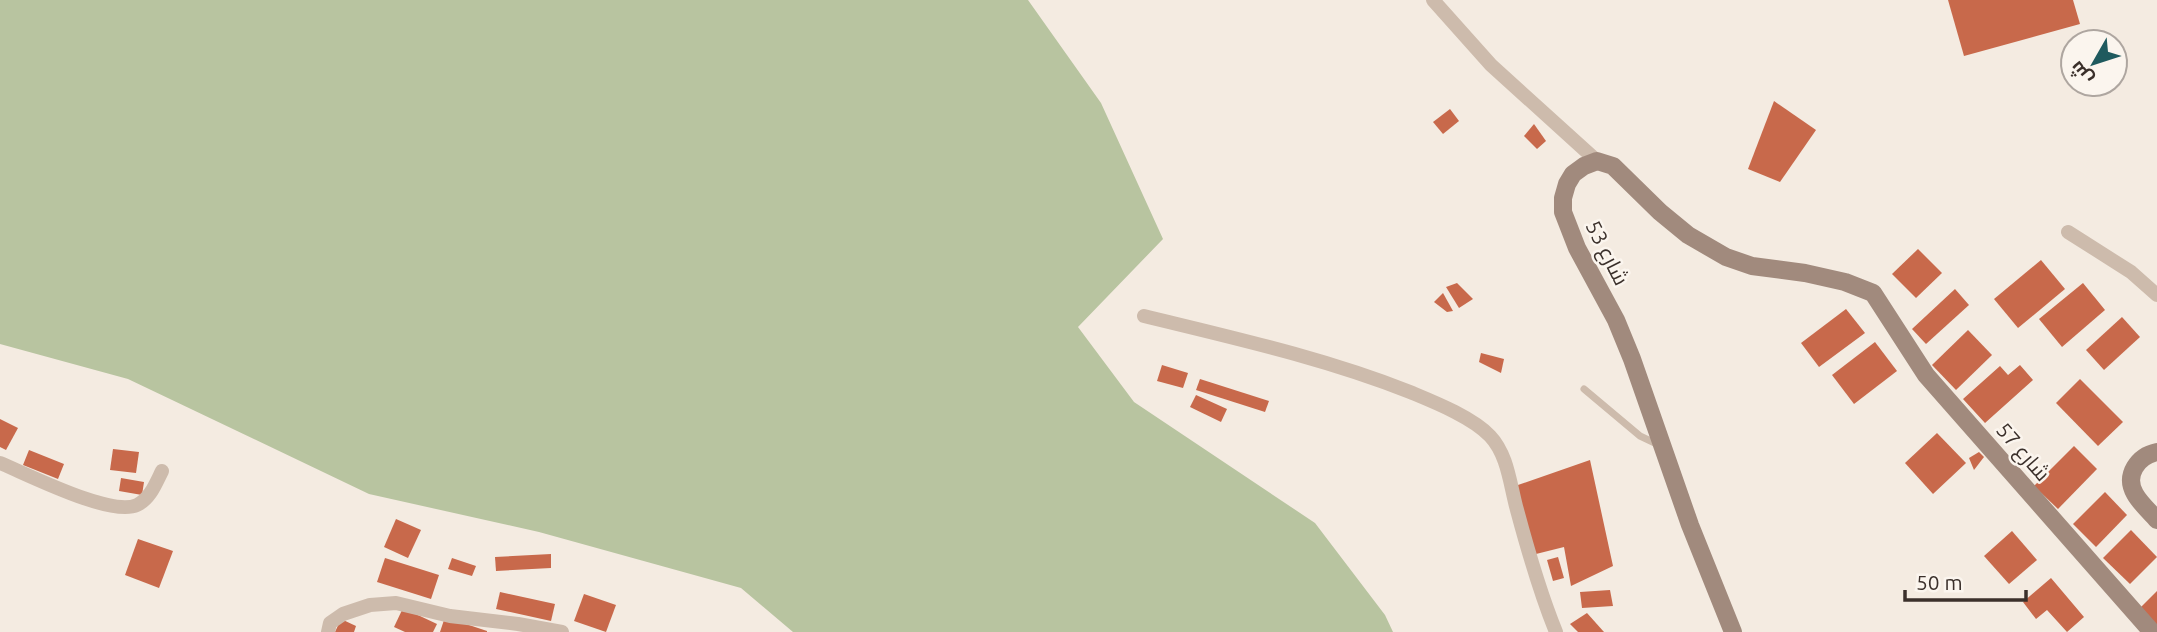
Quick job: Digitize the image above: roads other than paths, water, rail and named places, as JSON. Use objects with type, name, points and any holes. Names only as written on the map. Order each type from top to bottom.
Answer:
[{"type":"street","points":[[1433,0],[1491,65],[1597,161]]},
{"type":"street","name":"شارع 57","points":[[1597,161],[1613,166],[1688,235],[1726,257],[1752,265],[1845,282],[1865,287],[1873,293],[1926,375],[2152,632]]},
{"type":"street","name":"شارع 53","points":[[1597,161],[1573,174],[1563,198],[1563,212],[1577,248],[1616,320],[1733,632]]},
{"type":"street","points":[[2068,232],[2131,272],[2157,295]]},
{"type":"street","points":[[1144,316],[1299,354],[1367,375],[1448,407],[1490,436],[1508,470],[1545,606],[1556,632]]},
{"type":"street","points":[[2157,452],[2141,457],[2134,467],[2131,480],[2134,493],[2157,520]]},
{"type":"street","points":[[0,463],[85,499],[116,508],[140,504],[148,497],[162,471]]},
{"type":"street","points":[[328,632],[330,623],[343,614],[370,605],[396,603],[450,616],[562,632]]},
{"type":"lane","points":[[1584,389],[1640,436],[1662,446]]}]
